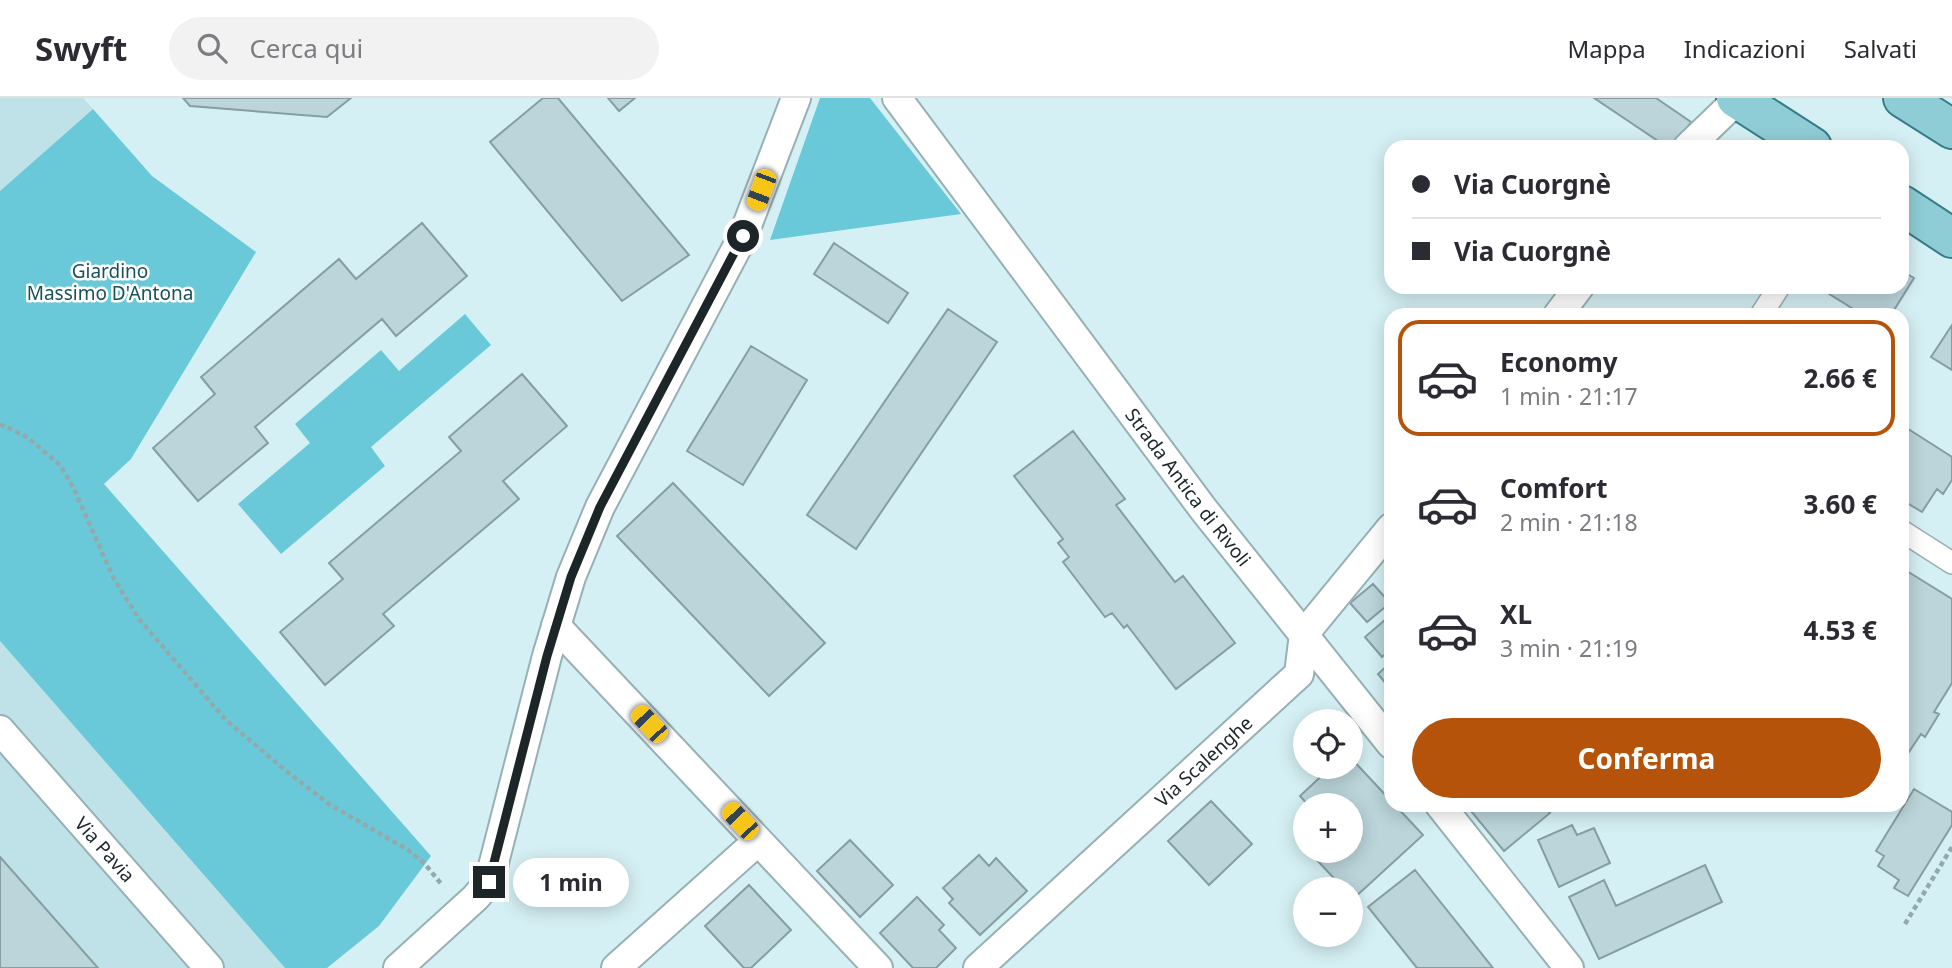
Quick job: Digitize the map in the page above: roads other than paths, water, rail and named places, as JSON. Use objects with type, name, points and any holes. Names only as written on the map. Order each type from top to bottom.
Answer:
[{"type":"main road","points":[[1737,98],[1801,140]]},
{"type":"main road","points":[[1903,98],[1952,129]]},
{"type":"main road","points":[[1909,210],[1952,238]]},
{"type":"street","points":[[398,968],[469,904],[489,882],[571,577],[600,507],[743,236],[796,98]]},
{"type":"street","name":"Strada Antica di Rivoli","points":[[897,98],[1203,510],[1384,735]]},
{"type":"street","points":[[1695,140],[1737,98]]},
{"type":"street","points":[[1909,535],[1952,563]]},
{"type":"street","points":[[1304,634],[1384,537]]},
{"type":"street","points":[[556,626],[878,968]]},
{"type":"street","name":"Via Scalenghe","points":[[978,968],[1299,674],[1304,634]]},
{"type":"street","name":"Via Pavia","points":[[0,730],[209,968]]},
{"type":"street","points":[[1446,812],[1569,968]]},
{"type":"street","points":[[616,968],[758,841]]},
{"type":"park label","name":"Giardino Massimo D'Antona","points":[[110,282]]}]
